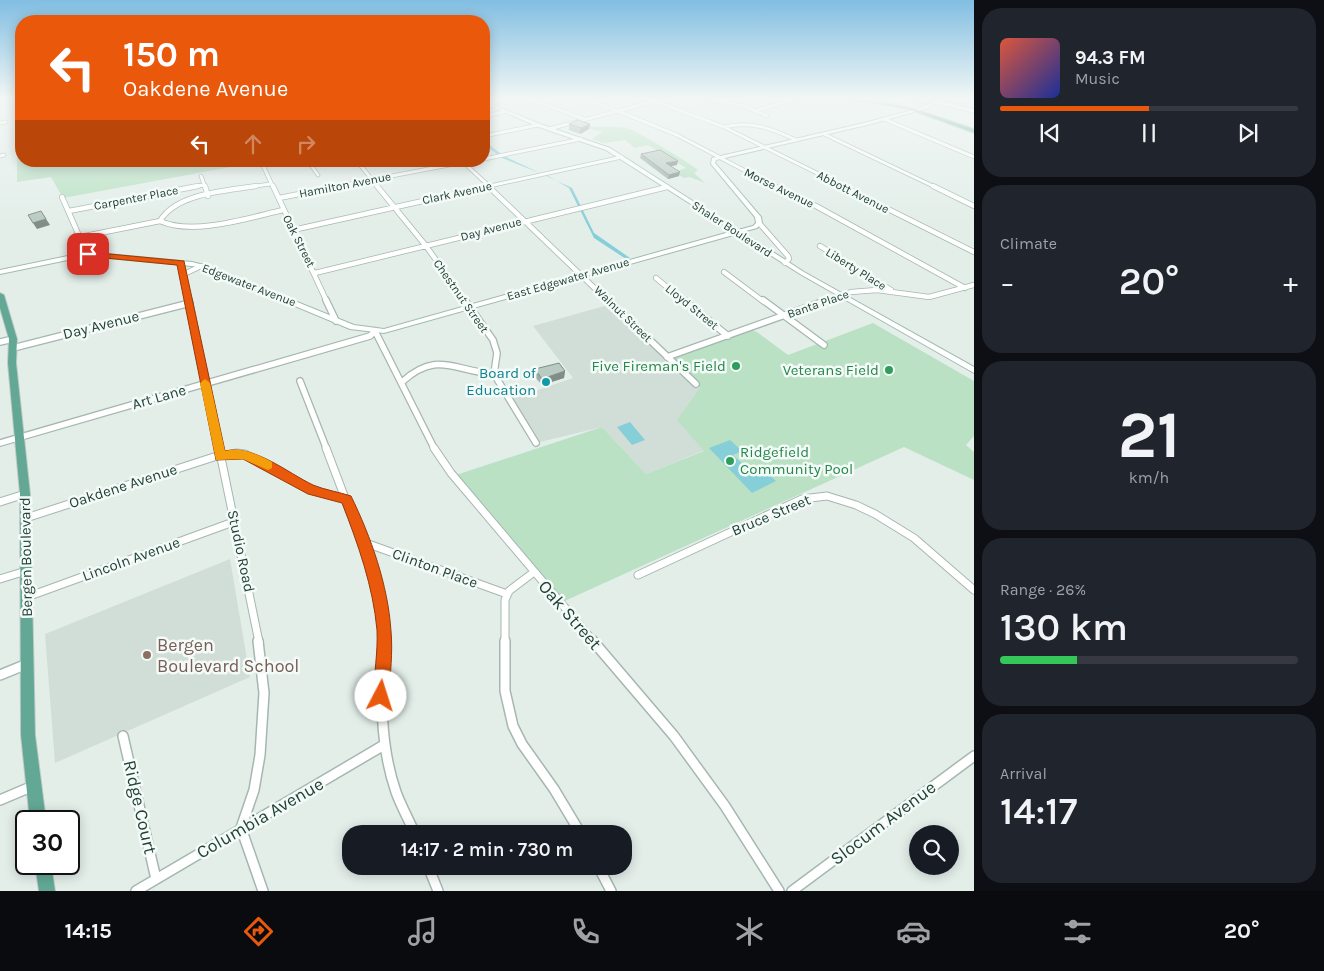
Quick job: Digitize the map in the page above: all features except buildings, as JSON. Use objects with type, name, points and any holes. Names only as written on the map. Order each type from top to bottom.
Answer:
[{"type":"main road","name":"Bergen Boulevard","points":[[0,295],[13,343],[25,494],[28,735],[37,810]]},
{"type":"main road","points":[[45,875],[47,891]]},
{"type":"street","points":[[490,158],[578,141]]},
{"type":"street","name":"Shaler Boulevard","points":[[583,141],[608,149],[622,157],[785,263],[974,370]]},
{"type":"street","name":"Morse Avenue","points":[[687,141],[752,176],[816,206],[965,288]]},
{"type":"street","name":"Abbott Avenue","points":[[753,141],[974,252]]},
{"type":"street","points":[[785,263],[789,259],[788,256],[759,223],[758,218],[713,163],[714,159],[794,141]]},
{"type":"street","points":[[838,141],[974,206]]},
{"type":"street","points":[[935,141],[974,157]]},
{"type":"street","name":"Clark Avenue","points":[[292,230],[622,157]]},
{"type":"street","name":"Oak Street","points":[[263,167],[270,184],[279,198],[292,230],[315,273],[336,321]]},
{"type":"street","points":[[312,167],[318,175]]},
{"type":"street","name":"Chestnut Street","points":[[362,167],[426,246],[496,347],[494,374]]},
{"type":"street","name":"Hamilton Avenue","points":[[279,198],[438,167]]},
{"type":"street","name":"Walnut Street","points":[[468,167],[696,384]]},
{"type":"street","points":[[201,176],[208,196]]},
{"type":"street","points":[[160,220],[165,210],[173,205],[270,184]]},
{"type":"street","name":"Carpenter Place","points":[[69,211],[204,185]]},
{"type":"street","name":"Day Avenue","points":[[315,273],[524,220],[667,187]]},
{"type":"street","points":[[62,197],[88,254]]},
{"type":"street","points":[[80,237],[160,220],[168,226],[186,228],[283,210]]},
{"type":"street","name":"East Edgewater Avenue","points":[[375,331],[384,331],[582,276],[755,227],[759,223]]},
{"type":"street","name":"Liberty Place","points":[[820,246],[893,292]]},
{"type":"street","name":"Edgewater Avenue","points":[[0,272],[88,254],[202,266],[336,321],[375,331]]},
{"type":"street","name":"Studio Road","points":[[181,263],[220,456],[236,521],[259,634],[264,693],[260,747],[254,790],[242,828]]},
{"type":"street","points":[[184,274],[202,266]]},
{"type":"street","points":[[724,272],[824,345]]},
{"type":"street","name":"Lloyd Street","points":[[656,278],[728,336]]},
{"type":"street","name":"Banta Place","points":[[667,357],[842,295],[868,290],[929,297],[974,285]]},
{"type":"street","name":"Day Avenue","points":[[0,342],[13,343],[190,303]]},
{"type":"street","name":"Oak Street","points":[[375,331],[434,448],[451,473],[685,750],[725,806],[778,891]]},
{"type":"street","name":"Art Lane","points":[[0,443],[370,336],[375,331]]},
{"type":"street","points":[[402,382],[413,370],[430,363],[442,364],[480,374],[494,374],[536,443]]},
{"type":"street","points":[[300,381],[364,542],[378,585],[382,608],[384,659],[381,718],[384,745],[396,792],[411,825]]},
{"type":"street","name":"Oakdene Avenue","points":[[26,518],[220,456],[236,453],[245,454],[312,490],[346,500]]},
{"type":"street","points":[[0,502],[25,494]]},
{"type":"street","name":"Bruce Street","points":[[638,575],[802,499],[821,495],[856,505],[895,525],[932,552],[974,590]]},
{"type":"street","name":"Lincoln Avenue","points":[[27,597],[236,521]]},
{"type":"street","name":"Clinton Place","points":[[364,542],[507,594]]},
{"type":"street","points":[[0,580],[26,571]]},
{"type":"street","points":[[534,572],[507,594],[505,600],[505,691],[507,708],[522,744],[554,789],[576,825]]},
{"type":"street","points":[[0,675],[27,664]]},
{"type":"street","name":"Ridge Court","points":[[123,736],[156,879]]},
{"type":"street","name":"Columbia Avenue","points":[[136,891],[384,745]]},
{"type":"street","name":"Slocum Avenue","points":[[792,891],[974,756]]},
{"type":"street","points":[[0,800],[34,786]]},
{"type":"street","points":[[242,828],[263,891]]},
{"type":"street","points":[[432,875],[438,891]]},
{"type":"street","points":[[603,875],[611,891]]},
{"type":"shaded area","points":[[608,305],[700,388],[705,450],[646,474],[602,427],[536,443],[508,400],[573,378],[533,326]]},
{"type":"shaded area","name":"Bergen Boulevard School","points":[[230,559],[250,677],[55,763],[45,634]]},
{"type":"green space","points":[[597,141],[621,141],[604,143]]},
{"type":"green space","points":[[626,141],[651,141],[698,170],[694,173],[705,183],[690,177],[684,178],[674,172],[686,168],[648,145],[635,148]]},
{"type":"green space","points":[[17,167],[231,167],[63,198],[51,177],[17,182]]},
{"type":"green space","points":[[873,323],[974,381],[974,436],[966,445],[974,452],[974,480],[904,447],[558,604],[453,476],[602,427],[646,474],[704,451],[677,420],[700,388],[667,357],[746,328],[757,332],[788,355]]},
{"type":"water","points":[[490,146],[504,156],[541,174],[502,158],[490,149]]},
{"type":"water","points":[[556,180],[572,188],[594,233],[630,258],[626,259],[594,238],[569,188]]},
{"type":"water","points":[[630,422],[645,440],[632,445],[617,427]]},
{"type":"water","name":"Ridgefield Community Pool","points":[[730,440],[742,451],[733,455],[751,472],[762,468],[776,481],[752,493],[709,448]]},
{"type":"slow traffic","points":[[205,383],[220,457],[236,453],[245,454],[268,465]]},
{"type":"place","name":"Five Fireman's Field","points":[[736,366]]},
{"type":"place","name":"Veterans Field","points":[[889,370]]},
{"type":"place","name":"Board of Education","points":[[546,382]]},
{"type":"place","name":"Ridgefield Community Pool","points":[[730,461]]},
{"type":"place","name":"Bergen Boulevard School","points":[[147,655]]},
{"type":"route","points":[[88,254],[181,263],[220,457],[236,453],[245,454],[312,490],[346,500],[364,542],[380,596],[384,632],[381,696]]}]
